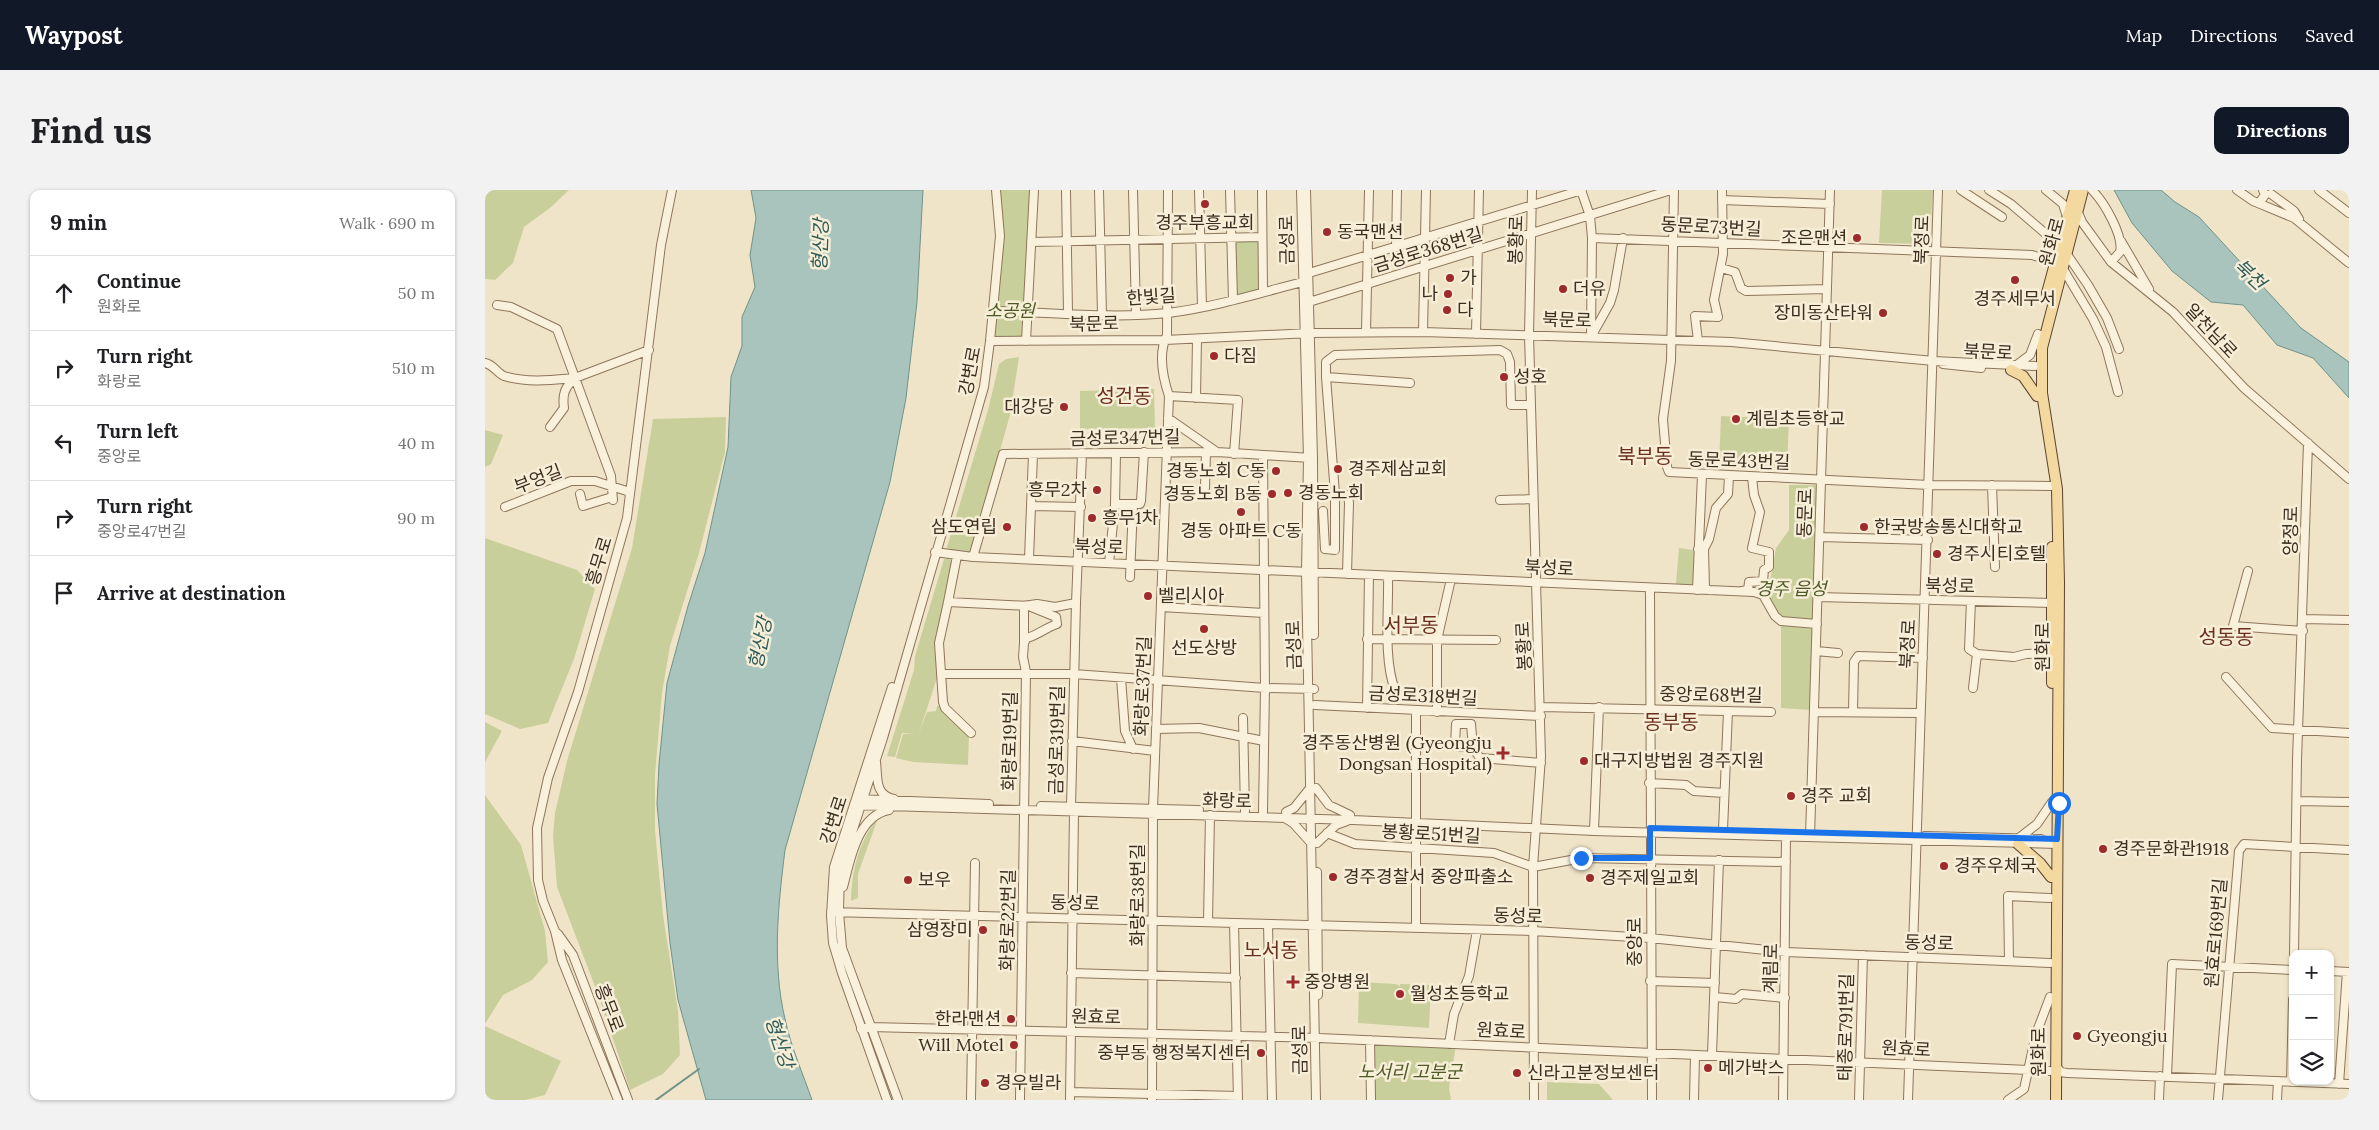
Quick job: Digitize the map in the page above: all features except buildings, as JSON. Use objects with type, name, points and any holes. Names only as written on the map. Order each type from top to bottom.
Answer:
[{"type":"main road","name":"원화로","points":[[2057,1100],[2052,1068],[2050,997],[2051,877],[2054,841],[2052,802],[2051,486],[2037,396],[2038,334],[2063,250],[2074,222],[2073,201],[2083,190]]},
{"type":"main road","name":"원화로","points":[[2050,1100],[2059,604],[2057,496],[2038,368],[2059,264]]},
{"type":"main road","points":[[2012,367],[2023,376],[2037,396]]},
{"type":"main road","points":[[2019,841],[2051,877]]},
{"type":"street","name":"흥무로","points":[[617,1100],[562,960],[555,931],[543,901],[538,880],[536,851],[538,813],[547,778],[577,692],[621,544],[649,350],[661,245],[672,190]]},
{"type":"street","name":"강변로","points":[[887,1100],[833,943],[835,867],[858,802],[876,761],[984,387],[991,341],[992,311],[1000,236],[996,190]]},
{"type":"street","points":[[1026,341],[1034,190]]},
{"type":"street","points":[[1066,190],[1068,313]]},
{"type":"street","points":[[1099,190],[1102,314]]},
{"type":"street","points":[[1133,190],[1136,314]]},
{"type":"street","name":"화랑로37번길","points":[[1153,812],[1169,396],[1163,373],[1167,335],[1168,190]]},
{"type":"street","points":[[1199,190],[1202,307]]},
{"type":"street","points":[[1230,190],[1233,300]]},
{"type":"street","points":[[1261,190],[1263,292]]},
{"type":"street","name":"금성로","points":[[1301,190],[1309,302],[1307,333]]},
{"type":"street","name":"금성로","points":[[1306,190],[1307,333],[1311,458],[1309,572],[1314,816],[1314,923],[1317,1038],[1321,1100]]},
{"type":"street","points":[[1366,332],[1369,190]]},
{"type":"street","points":[[1396,247],[1397,190]]},
{"type":"street","points":[[1423,332],[1426,190]]},
{"type":"street","points":[[1476,334],[1479,190]]},
{"type":"street","name":"봉황로","points":[[1533,190],[1529,335],[1530,405],[1541,706],[1541,763],[1533,867],[1534,1100]]},
{"type":"street","points":[[1581,190],[1590,216],[1592,238],[1591,337]]},
{"type":"street","name":"한빛길","points":[[992,311],[1136,314],[1167,313],[1202,307],[1263,292],[1367,256],[1581,190]]},
{"type":"street","points":[[1672,190],[1672,340]]},
{"type":"street","name":"금성로368번길","points":[[1309,302],[1672,190]]},
{"type":"street","points":[[1698,341],[1695,316],[1718,317],[1714,294],[1721,268],[1722,190]]},
{"type":"street","name":"동문로","points":[[1810,834],[1830,190]]},
{"type":"street","name":"북정로","points":[[1908,1100],[1919,713],[1923,658],[1934,361],[1938,190]]},
{"type":"street","points":[[1961,190],[2002,217]]},
{"type":"street","points":[[1989,190],[2011,204],[2063,250],[2088,285],[2107,318],[2119,349]]},
{"type":"street","points":[[2046,190],[2073,201]]},
{"type":"street","points":[[2092,190],[2104,206],[2151,293]]},
{"type":"street","points":[[2237,190],[2259,203],[2302,223],[2349,262]]},
{"type":"street","points":[[2259,203],[2267,191]]},
{"type":"street","points":[[2267,191],[2275,201],[2274,209]]},
{"type":"street","points":[[2267,191],[2294,211],[2302,223]]},
{"type":"street","points":[[2324,191],[2349,213]]},
{"type":"street","points":[[1722,200],[1830,204]]},
{"type":"street","name":"알천남로","points":[[2073,201],[2074,222],[2111,262],[2151,293],[2186,324],[2243,388],[2349,479]]},
{"type":"street","points":[[1031,242],[1262,237]]},
{"type":"street","name":"동문로73번길","points":[[1592,238],[2032,256],[2059,264]]},
{"type":"street","points":[[1591,337],[1610,303],[1623,238]]},
{"type":"street","points":[[2111,262],[2120,252],[2121,240]]},
{"type":"street","points":[[2059,264],[2093,319],[2103,340],[2118,392]]},
{"type":"street","points":[[1721,268],[1735,272],[1741,288],[1746,290],[1827,288]]},
{"type":"street","name":"부엉길","points":[[497,305],[511,307],[557,329],[611,476],[613,499],[583,506],[580,494]]},
{"type":"street","name":"북문로","points":[[991,341],[1165,340],[1307,333],[1423,332],[1771,344],[1825,352],[1934,361],[1955,367],[2038,368]]},
{"type":"street","points":[[2012,367],[2027,359],[2038,334]]},
{"type":"street","points":[[1197,339],[1197,398]]},
{"type":"street","name":"동문로43번길","points":[[1672,340],[1663,418],[1669,472],[1929,484],[2051,486]]},
{"type":"street","points":[[485,363],[491,364],[502,375],[538,381],[575,378],[649,350]]},
{"type":"street","points":[[1323,511],[1325,549],[1335,550],[1335,494],[1326,362],[1335,354],[1500,350],[1507,354],[1510,362],[1511,406],[1530,405]]},
{"type":"street","points":[[1326,377],[1410,383]]},
{"type":"street","points":[[551,427],[564,408],[562,396],[568,385],[575,378]]},
{"type":"street","points":[[1169,396],[1238,400],[1234,454]]},
{"type":"street","name":"금성로347번길","points":[[1168,418],[1217,452]]},
{"type":"street","name":"양정로","points":[[2294,950],[2298,730],[2304,619],[2308,444]]},
{"type":"street","points":[[1115,504],[1140,504],[1143,452]]},
{"type":"street","points":[[1205,488],[1206,452]]},
{"type":"street","name":"금성로347번길","points":[[973,557],[1003,454],[1217,452],[1311,458]]},
{"type":"street","points":[[1074,674],[1082,453]]},
{"type":"street","points":[[1109,563],[1115,504],[1116,453]]},
{"type":"street","points":[[1029,559],[1033,454]]},
{"type":"street","points":[[1263,456],[1265,688],[1263,812]]},
{"type":"street","points":[[1702,475],[1700,537],[1705,588],[1709,590]]},
{"type":"street","points":[[1697,590],[1701,549],[1709,539],[1716,508],[1728,494],[1729,476]]},
{"type":"street","points":[[1741,591],[1748,590],[1749,582],[1763,581],[1765,570],[1769,567],[1769,552],[1752,548],[1760,512],[1754,495],[1752,477]]},
{"type":"street","name":"부엉길","points":[[505,507],[571,481],[595,481],[602,485],[611,484]]},
{"type":"street","points":[[611,484],[630,492]]},
{"type":"street","points":[[1992,485],[1995,568]]},
{"type":"street","points":[[1335,494],[1348,496],[1347,574]]},
{"type":"street","points":[[1500,500],[1532,499]]},
{"type":"street","points":[[1130,576],[1133,505]]},
{"type":"street","points":[[1031,506],[1081,507]]},
{"type":"street","points":[[1820,537],[1927,540]]},
{"type":"street","name":"강변로","points":[[898,1100],[842,948],[835,912],[840,899],[841,869],[858,802],[929,560],[935,552]]},
{"type":"street","name":"북성로","points":[[935,552],[973,557],[1741,591],[1763,595],[1775,616],[1781,621],[1817,624]]},
{"type":"street","points":[[957,556],[939,644],[945,708],[971,733]]},
{"type":"street","points":[[2248,571],[2233,626],[2303,631]]},
{"type":"street","points":[[1367,708],[1369,575]]},
{"type":"street","points":[[1388,576],[1386,615],[1390,673],[1395,690]]},
{"type":"street","points":[[1437,712],[1437,640],[1451,579]]},
{"type":"street","name":"중앙로","points":[[1650,588],[1649,783],[1652,1100]]},
{"type":"street","name":"북성로","points":[[1818,596],[2052,603]]},
{"type":"street","points":[[1971,601],[1969,649],[1977,654],[2014,657],[2052,653]]},
{"type":"street","points":[[948,602],[1023,606],[1037,604],[1055,607],[1076,603]]},
{"type":"street","points":[[1023,606],[1056,617],[1057,624],[1043,628],[1035,636],[1027,638],[1024,643]]},
{"type":"street","name":"화랑로19번길","points":[[1023,606],[1023,657],[1026,672],[1024,808]]},
{"type":"street","points":[[1161,607],[1264,613]]},
{"type":"street","points":[[2304,619],[2349,620]]},
{"type":"street","points":[[1367,639],[1497,640]]},
{"type":"street","points":[[1816,651],[1838,653]]},
{"type":"street","points":[[1973,688],[1977,654]]},
{"type":"street","points":[[1853,712],[1856,658],[1859,656],[1923,658]]},
{"type":"street","name":"금성로319번길","points":[[942,674],[1026,672],[1074,674],[1312,691]]},
{"type":"street","name":"금성로319번길","points":[[1070,1096],[1074,674]]},
{"type":"street","points":[[2226,677],[2272,728],[2349,733]]},
{"type":"street","points":[[1121,678],[1125,731],[1133,749]]},
{"type":"street","name":"금성로","points":[[1312,691],[1315,705],[1313,788]]},
{"type":"street","name":"금성로318번길","points":[[1315,705],[1541,716]]},
{"type":"street","points":[[1541,706],[1649,708]]},
{"type":"street","points":[[1594,829],[1599,707]]},
{"type":"street","name":"중앙로68번길","points":[[1649,708],[1771,712]]},
{"type":"street","points":[[1723,830],[1728,710]]},
{"type":"street","points":[[1416,711],[1416,928]]},
{"type":"street","points":[[1814,712],[1919,713]]},
{"type":"street","points":[[1243,718],[1245,811]]},
{"type":"street","points":[[1156,729],[1199,728],[1264,741]]},
{"type":"street","points":[[1072,741],[1155,752]]},
{"type":"street","points":[[1473,748],[1480,758],[1541,763]]},
{"type":"street","points":[[876,761],[876,780],[880,790],[889,798],[906,801]]},
{"type":"street","points":[[1649,783],[1686,785],[1694,791],[1724,793]]},
{"type":"street","points":[[1313,788],[1329,805],[1352,818],[1343,822],[1314,843],[1284,815],[1294,808],[1313,788]]},
{"type":"street","name":"화랑로","points":[[858,802],[906,801],[1024,808]]},
{"type":"street","points":[[2297,801],[2349,802]]},
{"type":"street","name":"화랑로","points":[[858,802],[913,807],[1072,809],[1211,815],[1284,815],[1536,827],[1787,836],[1810,834]]},
{"type":"street","points":[[2019,841],[2037,824],[2052,802]]},
{"type":"street","points":[[840,899],[852,853],[865,824],[878,812],[913,807]]},
{"type":"street","name":"화랑로22번길","points":[[1020,1100],[1024,808]]},
{"type":"street","name":"화랑로","points":[[1153,812],[1245,811],[1284,815]]},
{"type":"street","name":"화랑로38번길","points":[[1152,1097],[1153,812]]},
{"type":"street","points":[[1207,921],[1211,815]]},
{"type":"street","name":"화랑로","points":[[1650,831],[1723,830],[1916,838],[2054,841]]},
{"type":"street","name":"봉황로51번길","points":[[1327,833],[1355,844],[1494,853],[1533,867]]},
{"type":"street","name":"계림로","points":[[1783,1100],[1787,836]]},
{"type":"street","name":"원효로169번길","points":[[2218,1100],[2228,966],[2241,846],[2244,844],[2296,847]]},
{"type":"street","points":[[2296,847],[2349,850]]},
{"type":"street","points":[[1533,867],[1581,858],[1786,862]]},
{"type":"street","points":[[1712,1055],[1719,860]]},
{"type":"street","points":[[971,1100],[975,863]]},
{"type":"street","points":[[2009,961],[2008,896],[2051,898]]},
{"type":"street","name":"동성로","points":[[835,912],[974,914],[1267,924],[1314,923],[1533,931],[1650,938],[1786,952],[2050,963]]},
{"type":"street","points":[[1070,1096],[1238,1098],[1234,923]]},
{"type":"street","points":[[1267,924],[1272,1100]]},
{"type":"street","points":[[1449,1044],[1454,1014],[1469,976],[1477,930]]},
{"type":"street","name":"흥무로","points":[[555,931],[573,955],[627,1099]]},
{"type":"street","name":"태종로791번길","points":[[1859,1100],[1863,955]]},
{"type":"street","points":[[2159,1100],[2163,1076],[2172,964],[2289,970]]},
{"type":"street","points":[[2334,971],[2348,972],[2339,1084]]},
{"type":"street","points":[[1071,973],[1236,978]]},
{"type":"street","points":[[1650,981],[1715,983]]},
{"type":"street","points":[[1715,997],[1736,999],[1742,994],[1785,998]]},
{"type":"street","points":[[2008,1100],[2024,1089],[2037,1034],[2050,997]]},
{"type":"street","name":"원효로","points":[[861,1029],[870,1027],[1271,1036],[2029,1070],[2052,1068]]},
{"type":"street","name":"금성로","points":[[1316,1100],[1317,1038]]},
{"type":"street","points":[[1370,1040],[1371,1100]]},
{"type":"street","points":[[1695,1055],[1695,1100]]},
{"type":"street","points":[[2052,1068],[2066,1073],[2289,1082]]},
{"type":"street","points":[[2057,1100],[2060,1078],[2066,1073]]},
{"type":"street","points":[[2277,1100],[2278,1081]]},
{"type":"street","points":[[2334,1084],[2349,1084]]},
{"type":"green space","points":[[485,190],[569,190],[550,208],[524,227],[513,263],[495,280],[485,279]]},
{"type":"green space","name":"소공원","points":[[996,190],[1034,190],[1026,341],[990,341],[1000,236]]},
{"type":"green space","points":[[1882,190],[1933,190],[1929,244],[1879,243]]},
{"type":"green space","points":[[1235,240],[1256,240],[1258,243],[1260,286],[1258,290],[1238,297],[1234,294],[1233,243]]},
{"type":"green space","points":[[1019,357],[1010,415],[971,553],[949,550],[947,547],[988,410],[999,364],[1006,359]]},
{"type":"green space","points":[[1154,389],[1155,428],[1080,429],[1080,391]]},
{"type":"green space","points":[[1721,416],[1789,419],[1787,467],[1719,464]]},
{"type":"green space","points":[[726,417],[725,452],[699,553],[670,646],[662,693],[655,775],[655,830],[663,915],[678,1011],[680,1055],[663,1074],[630,1090],[599,997],[557,887],[553,836],[555,813],[567,761],[632,548],[653,419]]},
{"type":"green space","points":[[485,430],[503,435],[491,464],[485,467]]},
{"type":"green space","name":"경주 읍성","points":[[1789,485],[1816,485],[1811,710],[1781,708],[1781,621],[1762,586],[1771,577],[1776,548],[1789,530]]},
{"type":"green space","points":[[485,538],[577,570],[595,589],[574,659],[548,723],[520,729],[485,714]]},
{"type":"green space","points":[[1679,548],[1693,550],[1694,553],[1693,583],[1691,585],[1676,584]]},
{"type":"green space","points":[[944,559],[950,559],[953,567],[936,650],[939,676],[919,733],[927,712],[936,711],[937,706],[942,705],[945,712],[969,734],[968,765],[913,762],[896,758],[903,734],[914,733],[902,733],[895,757],[887,756],[914,670],[915,656]]},
{"type":"green space","points":[[485,722],[502,731],[485,762]]},
{"type":"green space","points":[[485,795],[521,845],[545,931],[548,962],[532,980],[503,995],[485,1024]]},
{"type":"green space","points":[[878,818],[858,874],[858,898],[851,901],[857,857],[865,837]]},
{"type":"green space","points":[[1359,982],[1396,984],[1400,986],[1400,984],[1431,985],[1429,1028],[1358,1023]]},
{"type":"green space","points":[[485,1026],[561,1061],[545,1095],[525,1100],[485,1100]]},
{"type":"green space","name":"노서리 고분군","points":[[1375,1043],[1456,1045],[1449,1088],[1451,1100],[1374,1100]]},
{"type":"green space","points":[[1547,1082],[1599,1084],[1613,1100],[1547,1100]]},
{"type":"water","name":"형산강","points":[[751,190],[923,190],[917,302],[906,398],[890,482],[785,850],[777,935],[781,998],[794,1050],[812,1100],[706,1100],[678,1000],[670,943],[657,804],[667,683],[705,553],[728,447],[731,377],[742,346],[742,317],[755,287],[750,255],[756,218]]},
{"type":"water","name":"북천","points":[[2114,190],[2161,190],[2175,202],[2199,217],[2301,328],[2349,362],[2349,398],[2313,358],[2277,345],[2243,305],[2211,302],[2172,271],[2132,223]]},
{"type":"waterway","points":[[656,1100],[699,1069]]},
{"type":"place","name":"경주부흥교회","points":[[1205,204]]},
{"type":"place","name":"동국맨션","points":[[1327,232]]},
{"type":"place","name":"조은맨션","points":[[1857,238]]},
{"type":"place","name":"가","points":[[1450,278]]},
{"type":"place","name":"경주세무서","points":[[2015,280]]},
{"type":"place","name":"더유","points":[[1563,289]]},
{"type":"place","name":"나","points":[[1448,294]]},
{"type":"place","name":"다","points":[[1447,310]]},
{"type":"place","name":"장미동산타워","points":[[1883,313]]},
{"type":"place","name":"다짐","points":[[1214,356]]},
{"type":"place","name":"성호","points":[[1504,377]]},
{"type":"place","name":"대강당","points":[[1064,407]]},
{"type":"place","name":"계림초등학교","points":[[1736,419]]},
{"type":"place","name":"경주제삼교회","points":[[1338,469]]},
{"type":"place","name":"경동노회 C동","points":[[1276,471]]},
{"type":"place","name":"흥무2차","points":[[1097,490]]},
{"type":"place","name":"경동노회","points":[[1288,493]]},
{"type":"place","name":"경동노회 B동","points":[[1272,494]]},
{"type":"place","name":"경동 아파트 C동","points":[[1241,512]]},
{"type":"place","name":"흥무1차","points":[[1092,518]]},
{"type":"place","name":"삼도연립","points":[[1007,527]]},
{"type":"place","name":"한국방송통신대학교","points":[[1864,527]]},
{"type":"place","name":"경주시티호텔","points":[[1937,554]]},
{"type":"place","name":"벨리시아","points":[[1148,596]]},
{"type":"place","name":"선도상방","points":[[1204,629]]},
{"type":"place","name":"경주동산병원 (Gyeongju Dongsan Hospital)","points":[[1503,753]]},
{"type":"place","name":"대구지방법원 경주지원","points":[[1584,761]]},
{"type":"place","name":"경주 교회","points":[[1791,796]]},
{"type":"place","name":"경주문화관1918","points":[[2103,849]]},
{"type":"place","name":"경주우체국","points":[[1944,866]]},
{"type":"place","name":"경주경찰서 중앙파출소","points":[[1333,877]]},
{"type":"place","name":"경주제일교회","points":[[1590,878]]},
{"type":"place","name":"보우","points":[[908,880]]},
{"type":"place","name":"삼영장미","points":[[983,930]]},
{"type":"place","name":"중앙병원","points":[[1293,982]]},
{"type":"place","name":"월성초등학교","points":[[1400,994]]},
{"type":"place","name":"한라맨션","points":[[1011,1019]]},
{"type":"place","name":"Gyeongju","points":[[2077,1036]]},
{"type":"place","name":"Will Motel","points":[[1014,1045]]},
{"type":"place","name":"중부동 행정복지센터","points":[[1261,1053]]},
{"type":"place","name":"메가박스","points":[[1708,1068]]},
{"type":"place","name":"신라고분정보센터","points":[[1517,1073]]},
{"type":"place","name":"경우빌라","points":[[985,1083]]},
{"type":"district","name":"성건동","points":[[1124,396]]},
{"type":"district","name":"북부동","points":[[1645,456]]},
{"type":"district","name":"서부동","points":[[1411,625]]},
{"type":"district","name":"성동동","points":[[2226,637]]},
{"type":"district","name":"동부동","points":[[1671,722]]},
{"type":"district","name":"노서동","points":[[1271,950]]},
{"type":"route","points":[[1581,858],[1650,858],[1650,828],[2057,839],[2059,803]]}]
